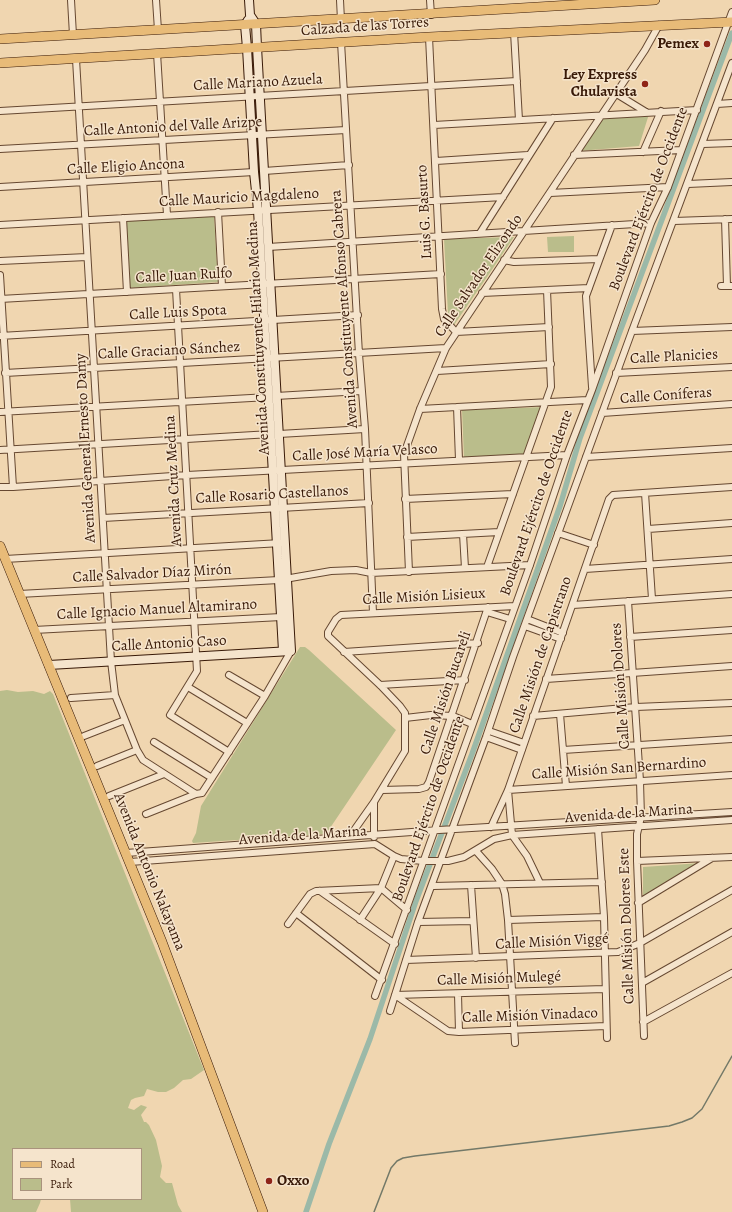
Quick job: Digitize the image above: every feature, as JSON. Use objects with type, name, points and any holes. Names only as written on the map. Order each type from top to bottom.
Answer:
[{"type":"main road","name":"Calzada de las Torres","points":[[0,39],[431,15],[654,0]]},
{"type":"main road","name":"Calzada de las Torres","points":[[0,63],[514,32],[730,22]]},
{"type":"main road","name":"Avenida Antonio Nakayama","points":[[0,546],[178,981],[263,1212]]},
{"type":"street","points":[[71,0],[73,35]]},
{"type":"street","points":[[156,0],[158,30]]},
{"type":"street","points":[[245,25],[250,16],[250,0]]},
{"type":"street","points":[[340,0],[341,20]]},
{"type":"street","points":[[430,0],[431,15]]},
{"type":"street","name":"Boulevard Ejército de Occidente","points":[[375,996],[426,861],[472,724],[651,223],[668,187],[730,22],[732,12]]},
{"type":"street","points":[[250,16],[256,24]]},
{"type":"street","name":"Avenida Constituyente Hilario Medina","points":[[256,24],[264,170],[262,209],[287,651]]},
{"type":"street","name":"Avenida Constituyente Hilario Medina","points":[[245,25],[254,172],[268,246],[266,284]]},
{"type":"street","name":"Calle Salvador Elizondo","points":[[409,572],[404,464],[406,446],[446,348],[645,50],[659,25]]},
{"type":"street","points":[[514,32],[519,120]]},
{"type":"street","name":"Luis G. Basurto","points":[[429,37],[436,161],[440,274],[444,319],[456,332]]},
{"type":"street","name":"Avenida Constituyente Alfonso Cabrera","points":[[341,42],[354,241],[361,391],[365,429],[369,503],[370,573],[373,613]]},
{"type":"street","points":[[157,53],[167,215]]},
{"type":"street","name":"Avenida General Ernesto Damy","points":[[76,59],[111,661],[115,695],[137,750],[144,760],[164,774],[199,793]]},
{"type":"street","name":"Boulevard Ejército de Occidente","points":[[390,1012],[418,922],[433,886],[439,861],[487,734],[524,626],[616,373],[703,144],[732,63]]},
{"type":"street","name":"Calle Mariano Azuela","points":[[0,111],[517,81]]},
{"type":"street","points":[[615,93],[646,112]]},
{"type":"street","points":[[717,104],[732,103]]},
{"type":"street","points":[[434,125],[697,110]]},
{"type":"street","points":[[643,152],[661,111]]},
{"type":"street","points":[[480,233],[528,155],[553,118]]},
{"type":"street","name":"Calle Antonio del Valle Arizpe","points":[[0,149],[346,130]]},
{"type":"street","points":[[703,144],[732,142]]},
{"type":"street","points":[[574,155],[682,150]]},
{"type":"street","points":[[436,161],[528,155]]},
{"type":"street","points":[[264,170],[349,165]]},
{"type":"street","name":"Calle Eligio Ancona","points":[[0,187],[254,172]]},
{"type":"street","points":[[688,184],[732,182]]},
{"type":"street","points":[[550,193],[668,187]]},
{"type":"street","name":"Calle Mauricio Magdaleno","points":[[0,225],[503,196]]},
{"type":"street","points":[[218,212],[222,286]]},
{"type":"street","points":[[123,218],[127,292]]},
{"type":"street","points":[[725,219],[726,286]]},
{"type":"street","points":[[674,221],[732,219]]},
{"type":"street","points":[[268,246],[651,223]]},
{"type":"street","points":[[592,390],[586,302],[589,288],[612,225]]},
{"type":"street","points":[[0,261],[87,257]]},
{"type":"street","points":[[504,260],[514,262],[599,259]]},
{"type":"street","name":"Calle Juan Rulfo","points":[[1,299],[440,274]]},
{"type":"street","points":[[0,275],[2,336],[13,487]]},
{"type":"street","points":[[482,293],[589,288]]},
{"type":"street","name":"Avenida Cruz Medina","points":[[176,289],[195,621],[196,671],[188,687]]},
{"type":"street","points":[[487,567],[535,435],[552,380],[547,290]]},
{"type":"street","name":"Calle Luis Spota","points":[[2,336],[358,315]]},
{"type":"street","points":[[456,332],[549,327]]},
{"type":"street","points":[[632,331],[732,327]]},
{"type":"street","name":"Calle Graciano Sánchez","points":[[5,373],[446,348]]},
{"type":"street","points":[[437,371],[551,364]]},
{"type":"street","name":"Calle Planicies","points":[[616,373],[732,367]]},
{"type":"street","points":[[0,412],[361,391]]},
{"type":"street","points":[[420,409],[587,400]]},
{"type":"street","name":"Calle Coníferas","points":[[602,413],[732,404]]},
{"type":"street","points":[[457,407],[459,460]]},
{"type":"street","points":[[0,450],[365,429]]},
{"type":"street","points":[[586,458],[732,448]]},
{"type":"street","name":"Calle José María Velasco","points":[[0,487],[187,475],[567,455]]},
{"type":"street","points":[[652,599],[646,493],[732,487]]},
{"type":"street","name":"Calle Misión de Capistrano","points":[[491,827],[508,790],[609,499],[613,495],[646,493]]},
{"type":"street","points":[[405,499],[513,494]]},
{"type":"street","name":"Calle Rosario Castellanos","points":[[103,518],[369,503]]},
{"type":"street","points":[[648,529],[732,523]]},
{"type":"street","points":[[407,537],[499,532]]},
{"type":"street","points":[[558,533],[594,545]]},
{"type":"street","points":[[463,534],[465,568]]},
{"type":"street","points":[[5,559],[105,552],[281,543]]},
{"type":"street","points":[[585,568],[732,559]]},
{"type":"street","points":[[370,573],[530,565]]},
{"type":"street","name":"Calle Salvador Díaz Mirón","points":[[19,594],[283,580],[331,571],[356,570],[370,573]]},
{"type":"street","name":"Avenida Constituyente Hilario Medina","points":[[283,580],[281,617],[287,651]]},
{"type":"street","points":[[573,605],[732,594]]},
{"type":"street","name":"Calle Misión Dolores","points":[[628,601],[636,707],[641,817]]},
{"type":"street","name":"Calle Misión Lisieux","points":[[344,652],[328,636],[328,632],[336,619],[341,615],[488,609],[515,606]]},
{"type":"street","name":"Calle Misión Lisieux","points":[[488,609],[510,619]]},
{"type":"street","name":"Calle Misión Bucareli","points":[[382,790],[419,789],[426,787],[430,782],[478,643],[488,609]]},
{"type":"street","name":"Calle Ignacio Manuel Altamirano","points":[[34,630],[281,617]]},
{"type":"street","points":[[527,619],[562,636]]},
{"type":"street","points":[[524,626],[562,636]]},
{"type":"street","points":[[630,637],[732,630]]},
{"type":"street","points":[[344,652],[478,643]]},
{"type":"street","points":[[146,814],[199,793],[212,778],[265,696],[286,660],[287,651]]},
{"type":"street","name":"Calle Antonio Caso","points":[[49,665],[287,651]]},
{"type":"street","points":[[344,652],[380,685],[400,706],[405,718],[405,751],[382,790],[350,836]]},
{"type":"street","points":[[546,678],[732,666]]},
{"type":"street","points":[[229,675],[265,696]]},
{"type":"street","points":[[380,685],[465,680]]},
{"type":"street","points":[[229,752],[170,715],[188,687],[247,723]]},
{"type":"street","points":[[71,698],[115,695]]},
{"type":"street","points":[[533,716],[636,707],[732,703]]},
{"type":"street","points":[[560,714],[566,786]]},
{"type":"street","points":[[405,718],[453,716],[472,724]]},
{"type":"street","points":[[84,736],[125,720]]},
{"type":"street","points":[[487,734],[524,743]]},
{"type":"street","points":[[487,734],[522,750]]},
{"type":"street","points":[[563,750],[732,739]]},
{"type":"street","points":[[154,742],[212,778]]},
{"type":"street","points":[[96,766],[137,750]]},
{"type":"street","points":[[109,796],[164,774]]},
{"type":"street","name":"Calle Misión San Bernardino","points":[[508,790],[732,775]]},
{"type":"street","points":[[508,790],[512,835],[529,860],[540,883]]},
{"type":"street","points":[[374,802],[374,844]]},
{"type":"street","name":"Avenida de la Marina","points":[[126,853],[451,829],[732,812]]},
{"type":"street","name":"Calle Misión Dolores Este","points":[[641,817],[638,826],[637,862],[644,1036]]},
{"type":"street","name":"Avenida de la Marina","points":[[130,862],[374,844],[394,856],[407,860],[439,861],[464,857],[494,839],[512,835],[732,820]]},
{"type":"street","points":[[598,829],[604,917],[607,1038]]},
{"type":"street","points":[[476,851],[492,869],[502,884],[508,920],[515,1043]]},
{"type":"street","points":[[360,920],[381,888],[394,856]]},
{"type":"street","points":[[637,862],[732,857]]},
{"type":"street","points":[[638,903],[712,858]]},
{"type":"street","points":[[433,886],[602,882]]},
{"type":"street","points":[[472,885],[476,958]]},
{"type":"street","points":[[288,924],[310,894],[320,891],[381,888],[407,910]]},
{"type":"street","name":"Calle Misión Viggé","points":[[406,960],[604,954],[625,950],[640,943],[732,890]]},
{"type":"street","points":[[320,891],[395,944]]},
{"type":"street","points":[[296,913],[382,980]]},
{"type":"street","points":[[508,920],[604,917]]},
{"type":"street","points":[[418,922],[473,921]]},
{"type":"street","points":[[642,983],[732,932]]},
{"type":"street","points":[[643,1022],[732,973]]},
{"type":"street","name":"Calle Misión Mulegé","points":[[395,995],[605,989]]},
{"type":"street","points":[[458,994],[459,1032]]},
{"type":"street","name":"Calle Misión Vinadaco","points":[[395,995],[442,1028],[459,1032],[606,1026]]},
{"type":"green space","points":[[649,114],[639,146],[579,151],[601,118]]},
{"type":"green space","points":[[214,215],[218,282],[129,288],[125,220]]},
{"type":"green space","points":[[574,236],[574,252],[548,252],[547,237]]},
{"type":"green space","points":[[514,237],[454,325],[448,314],[444,239]]},
{"type":"green space","points":[[545,407],[525,454],[464,458],[462,410]]},
{"type":"green space","points":[[300,647],[305,647],[309,650],[396,730],[326,834],[193,843],[192,841],[196,833],[201,806]]},
{"type":"green space","points":[[0,691],[33,691],[44,694],[50,691],[53,694],[204,1070],[191,1079],[183,1080],[174,1088],[166,1092],[158,1092],[147,1089],[144,1096],[131,1100],[128,1108],[134,1110],[141,1105],[147,1107],[141,1115],[144,1122],[149,1125],[156,1140],[162,1166],[160,1177],[166,1183],[172,1183],[178,1205],[182,1212],[71,1212],[70,1200],[142,1200],[142,1148],[12,1148],[12,1200],[41,1200],[36,1212],[0,1212]]},
{"type":"green space","points":[[701,863],[643,896],[643,867]]},
{"type":"waterway","points":[[306,1212],[329,1144],[370,1039],[416,901],[472,754],[560,506],[580,438],[732,33]]},
{"type":"waterway","points":[[374,1212],[391,1168],[397,1161],[403,1158],[669,1126],[692,1118],[702,1109],[732,1056]]},
{"type":"place","name":"Pemex","points":[[707,44]]},
{"type":"place","name":"Ley Express Chulavista","points":[[645,84]]},
{"type":"place","name":"Oxxo","points":[[269,1181]]}]
